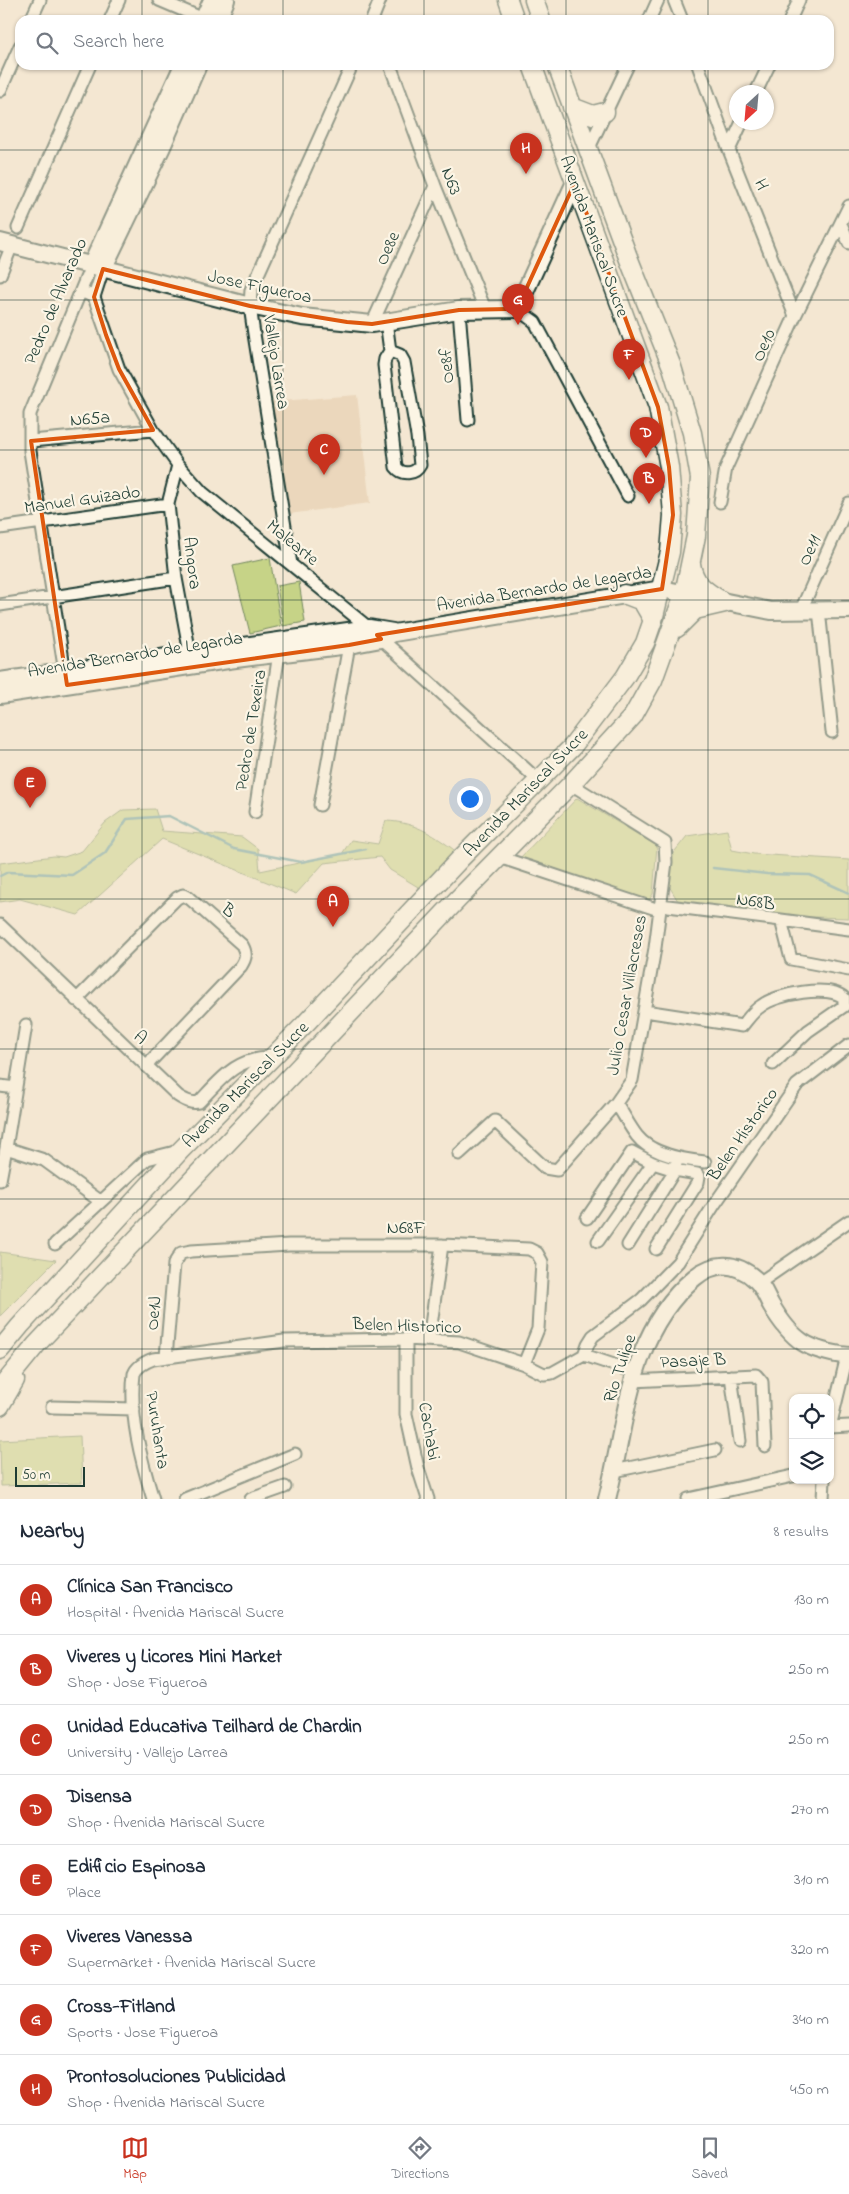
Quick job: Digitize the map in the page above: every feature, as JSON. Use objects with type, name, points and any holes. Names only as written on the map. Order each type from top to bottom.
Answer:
[{"type":"main road","points":[[508,0],[513,15]]},
{"type":"main road","points":[[534,0],[539,15]]},
{"type":"main road","name":"Avenida Mariscal Sucre","points":[[0,1350],[180,1151],[272,1058],[460,859],[572,747],[625,677],[645,643],[654,620],[670,552],[673,515],[670,467],[658,407],[534,70]]},
{"type":"main road","name":"Avenida Mariscal Sucre","points":[[36,1345],[499,856],[571,784],[632,716],[653,680],[684,594],[696,536],[700,478],[692,433],[663,344],[612,215],[559,70]]},
{"type":"main road","points":[[572,108],[593,115],[605,112]]},
{"type":"main road","points":[[591,224],[612,215]]},
{"type":"main road","points":[[606,264],[628,257]]},
{"type":"main road","points":[[691,561],[692,574],[699,585],[725,603]]},
{"type":"main road","points":[[624,594],[642,601],[654,620]]},
{"type":"main road","points":[[668,641],[680,623],[690,613],[695,610],[725,603]]},
{"type":"main road","points":[[0,1342],[20,1326]]},
{"type":"main road","points":[[0,1389],[36,1345]]},
{"type":"main road","points":[[0,1406],[36,1345]]},
{"type":"street","points":[[33,15],[40,0]]},
{"type":"street","points":[[112,15],[119,0]]},
{"type":"street","points":[[159,0],[196,15]]},
{"type":"street","points":[[209,15],[212,0]]},
{"type":"street","points":[[212,15],[226,0]]},
{"type":"street","points":[[374,15],[380,0]]},
{"type":"street","points":[[651,15],[658,0]]},
{"type":"street","points":[[674,0],[680,15]]},
{"type":"street","points":[[792,15],[799,0]]},
{"type":"street","points":[[0,91],[15,57]]},
{"type":"street","points":[[18,228],[88,70]]},
{"type":"street","name":"Pedro de Alvarado","points":[[94,297],[97,267],[181,70]]},
{"type":"street","name":"Pedro de Alvarado","points":[[66,678],[30,451],[30,414],[81,291],[97,267],[196,70]]},
{"type":"street","name":"Vallejo Larrea","points":[[291,564],[250,306],[251,290],[350,70]]},
{"type":"street","name":"N63","points":[[392,70],[435,186],[485,309]]},
{"type":"street","points":[[588,150],[626,70]]},
{"type":"street","name":"H","points":[[700,70],[729,150],[795,316]]},
{"type":"street","points":[[759,85],[767,70]]},
{"type":"street","points":[[729,150],[738,130]]},
{"type":"street","points":[[576,182],[517,309],[527,314],[534,322],[628,496]]},
{"type":"street","name":"Oe8e","points":[[379,323],[435,186]]},
{"type":"street","name":"Oe10","points":[[720,502],[726,468],[795,316],[849,206]]},
{"type":"street","points":[[841,224],[849,243]]},
{"type":"street","points":[[0,275],[6,244]]},
{"type":"street","name":"Jose Figueroa","points":[[6,244],[250,306],[302,317],[379,323],[459,310],[517,309]]},
{"type":"street","points":[[81,291],[94,297]]},
{"type":"street","name":"Malearte","points":[[94,297],[118,369],[153,430],[178,465],[202,492],[291,564],[382,633],[539,781]]},
{"type":"street","name":"Oe8f","points":[[459,310],[468,420]]},
{"type":"street","points":[[379,323],[390,351],[400,356],[404,362],[420,465],[418,469],[409,473],[401,472],[396,467],[384,365],[390,351]]},
{"type":"street","name":"N65a","points":[[31,441],[153,430]]},
{"type":"street","name":"Angora","points":[[178,465],[168,504],[176,578],[191,659]]},
{"type":"street","name":"Manuel Guizado","points":[[0,528],[168,504]]},
{"type":"street","name":"Oe11","points":[[801,610],[849,504]]},
{"type":"street","points":[[0,605],[176,578]]},
{"type":"street","name":"Avenida Bernardo de Legarda","points":[[0,695],[66,678],[382,633],[662,589],[771,611],[849,610]]},
{"type":"street","points":[[819,610],[832,732]]},
{"type":"street","name":"Avenida Bernardo de Legarda","points":[[191,659],[348,646],[382,633]]},
{"type":"street","points":[[320,805],[348,646]]},
{"type":"street","name":"Pedro de Texeira","points":[[255,812],[280,653]]},
{"type":"street","name":"Avenida Bernardo de Legarda","points":[[0,681],[66,678]]},
{"type":"street","name":"Julio Cesar Villacreses","points":[[460,1154],[495,1121],[545,1168],[557,1170],[616,1103],[632,1080],[645,1011],[660,908],[666,862],[665,843],[571,784]]},
{"type":"street","name":"N68B","points":[[499,856],[660,908],[781,920],[791,959],[849,970]]},
{"type":"street","name":"B","points":[[76,1000],[176,898],[183,896],[189,898],[242,945],[246,952],[245,960],[241,966],[146,1066]]},
{"type":"street","points":[[781,920],[849,930]]},
{"type":"street","name":"A","points":[[0,925],[178,1096],[193,1103],[199,1102],[238,1064],[256,1058],[272,1058]]},
{"type":"street","points":[[645,1011],[742,1026],[762,1005],[785,996],[824,990],[844,998],[844,1006],[808,1031],[773,1064]]},
{"type":"street","points":[[0,1180],[26,1025]]},
{"type":"street","name":"Belen Historico","points":[[138,1367],[153,1359],[284,1341],[406,1339],[459,1342],[524,1364],[544,1374],[552,1373],[584,1355],[593,1336],[642,1300],[678,1262],[714,1205],[797,1085],[849,1045]]},
{"type":"street","points":[[0,1086],[16,1088]]},
{"type":"street","points":[[616,1103],[638,1137],[676,1164],[697,1174],[699,1180],[656,1249]]},
{"type":"street","points":[[6,1148],[44,1160],[100,1201]]},
{"type":"street","points":[[55,1244],[147,1159],[180,1151]]},
{"type":"street","points":[[586,1218],[632,1152],[653,1163],[705,1162]]},
{"type":"street","points":[[598,1241],[653,1163]]},
{"type":"street","points":[[628,1245],[676,1164]]},
{"type":"street","points":[[759,1283],[849,1221]]},
{"type":"street","points":[[428,1340],[442,1244]]},
{"type":"street","name":"N68F","points":[[174,1272],[177,1256],[191,1251],[289,1245],[442,1244],[529,1249],[542,1262],[538,1329],[524,1364]]},
{"type":"street","name":"Rio Tulipe","points":[[607,1499],[633,1376],[641,1353],[656,1324],[671,1302],[698,1275],[715,1266],[726,1265],[742,1269],[759,1283],[783,1324],[803,1344],[818,1350],[848,1356],[834,1411]]},
{"type":"street","name":"Oe1J","points":[[166,1357],[174,1272]]},
{"type":"street","name":"Cachabi","points":[[406,1339],[406,1414],[418,1468],[428,1499]]},
{"type":"street","points":[[584,1355],[633,1376]]},
{"type":"street","name":"Puruhanta","points":[[138,1367],[133,1379],[134,1409],[143,1466],[154,1499]]},
{"type":"street","name":"Pasaje B","points":[[633,1376],[756,1375],[762,1382],[765,1446]]},
{"type":"street","points":[[731,1376],[740,1441]]},
{"type":"street","points":[[52,1407],[134,1409]]},
{"type":"street","points":[[834,1427],[849,1426]]},
{"type":"street","points":[[614,1470],[715,1450]]},
{"type":"street","points":[[185,1499],[295,1454]]},
{"type":"street","points":[[688,1499],[789,1477]]},
{"type":"street","points":[[823,1499],[824,1484]]},
{"type":"street","points":[[251,1499],[285,1487]]},
{"type":"highlighted area","points":[[575,182],[658,407],[669,467],[673,515],[662,589],[377,635],[381,639],[67,685],[31,441],[153,430],[119,369],[94,297],[103,269],[250,306],[347,322],[372,324],[459,310],[517,309]]},
{"type":"shaded area","points":[[357,395],[370,503],[289,514],[268,402]]},
{"type":"green space","points":[[270,558],[281,626],[250,633],[233,566]]},
{"type":"green space","points":[[299,582],[305,622],[283,626],[277,586]]},
{"type":"green space","points":[[577,798],[657,846],[653,894],[649,900],[520,858]]},
{"type":"green space","points":[[155,809],[162,831],[242,837],[258,849],[260,871],[342,854],[351,840],[378,844],[386,821],[417,827],[461,855],[428,893],[390,870],[380,857],[324,863],[296,894],[162,839],[78,915],[20,899],[0,902],[0,863],[54,856],[64,857],[82,851],[105,823],[123,810]]},
{"type":"green space","points":[[727,830],[732,850],[754,854],[849,860],[849,918],[779,916],[678,901],[666,881],[671,856],[687,836]]},
{"type":"green space","points":[[0,1252],[56,1260],[0,1316]]},
{"type":"green space","points":[[80,1436],[82,1483],[1,1486],[0,1440]]},
{"type":"waterway","points":[[0,876],[8,872],[72,875],[105,853],[127,819],[169,816],[234,849],[301,862],[366,849]]},
{"type":"waterway","points":[[713,868],[767,874],[810,875],[849,893]]},
{"type":"place","name":"Prontosoluciones Publicidad","points":[[526,174]]},
{"type":"place","name":"Cross-Fitland","points":[[518,325]]},
{"type":"place","name":"Viveres Vanessa","points":[[629,380]]},
{"type":"place","name":"Disensa","points":[[646,458]]},
{"type":"place","name":"Unidad Educativa Teilhard de Chardin","points":[[324,475]]},
{"type":"place","name":"Viveres y Licores Mini Market","points":[[649,504]]},
{"type":"place","name":"Edificio Espinosa","points":[[30,808]]},
{"type":"place","name":"Clínica San Francisco","points":[[333,927]]}]
